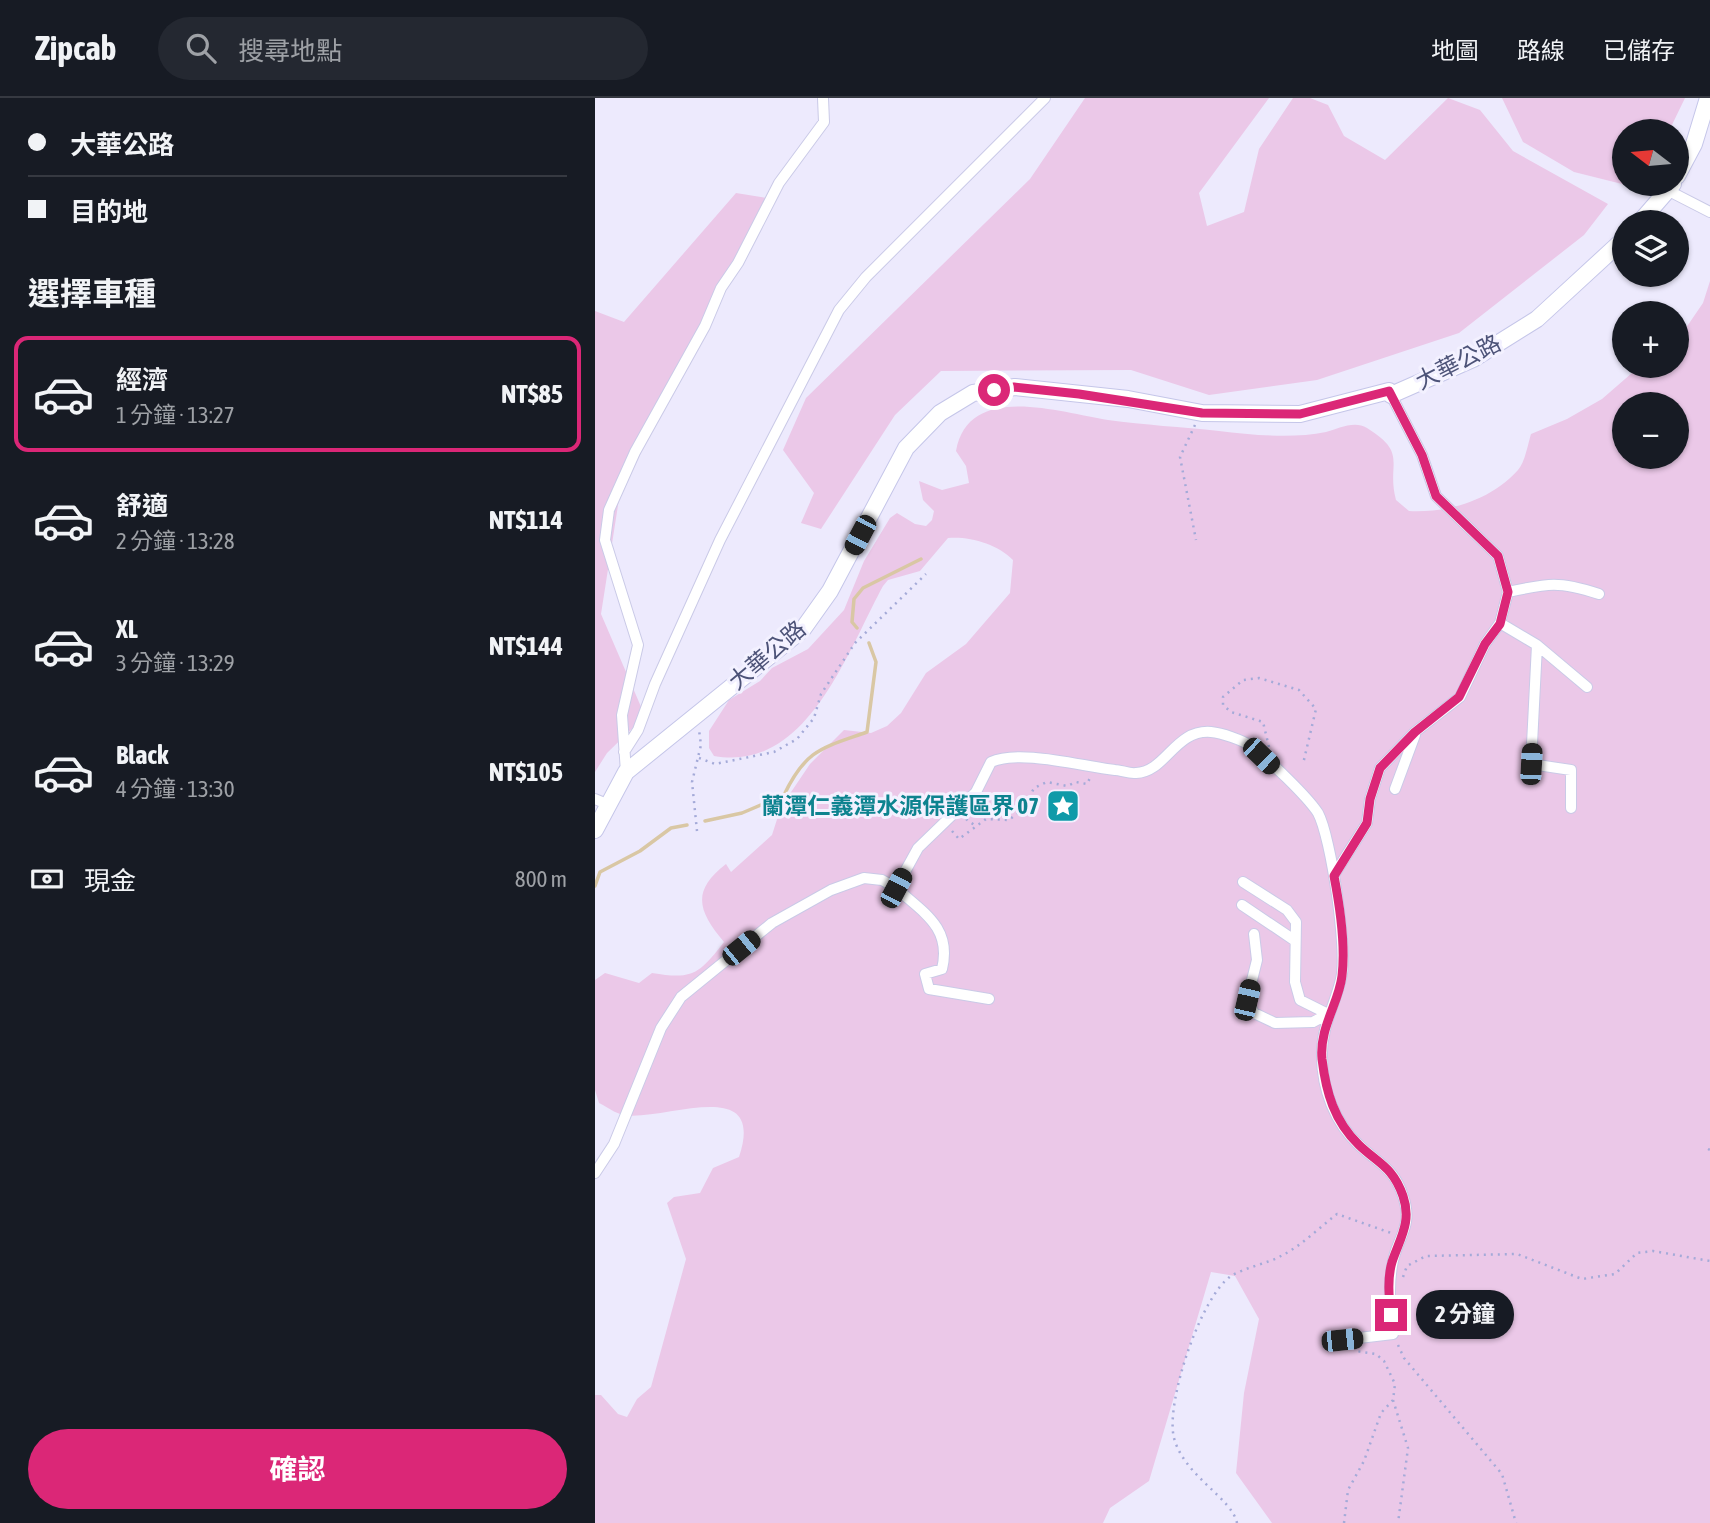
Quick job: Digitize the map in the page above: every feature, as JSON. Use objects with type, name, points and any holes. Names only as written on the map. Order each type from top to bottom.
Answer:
[{"type":"main road","points":[[1689,154],[1708,98]]},
{"type":"main road","points":[[1650,210],[1663,196]]},
{"type":"main road","name":"大華公路","points":[[595,830],[601,801],[626,772],[803,629],[830,591],[906,448],[940,413],[973,393],[1014,387],[1128,400],[1202,413],[1300,414],[1389,391],[1391,395],[1473,359],[1537,319],[1612,250]]},
{"type":"street","points":[[626,772],[622,715],[638,645],[605,540],[609,510],[635,452],[705,326],[721,288],[738,263],[779,183],[824,122],[823,98]]},
{"type":"street","points":[[624,752],[638,730],[655,684],[720,540],[839,310],[866,277],[1045,98]]},
{"type":"street","points":[[1689,196],[1710,212]]},
{"type":"street","points":[[1334,876],[1367,823],[1370,799],[1380,768],[1415,732],[1459,697],[1485,644],[1500,624],[1508,592],[1498,556],[1436,496],[1422,455],[1391,395]]},
{"type":"street","points":[[1508,592],[1552,583],[1566,583],[1599,594]]},
{"type":"street","points":[[1500,624],[1538,645],[1587,687]]},
{"type":"street","points":[[1538,645],[1531,764],[1571,770],[1571,808]]},
{"type":"street","points":[[896,888],[918,848],[958,812],[976,792],[991,762],[1003,756],[1034,757],[1136,774],[1149,769],[1189,734],[1212,732],[1249,745],[1301,793],[1319,814],[1340,906],[1342,978],[1328,1014],[1322,1056],[1333,1112],[1359,1145],[1393,1172],[1408,1215],[1404,1235],[1392,1263],[1388,1295],[1393,1334],[1342,1340]]},
{"type":"street","points":[[1395,789],[1415,732]]},
{"type":"street","points":[[595,1173],[614,1144],[661,1028],[681,997],[772,923],[831,890],[864,878],[881,880],[896,888],[938,926],[946,952],[942,969],[925,974],[929,989],[989,999]]},
{"type":"street","points":[[1243,881],[1287,911],[1296,922],[1295,982],[1300,1000],[1328,1014]]},
{"type":"street","points":[[1242,905],[1294,940]]},
{"type":"street","points":[[1254,934],[1257,960],[1247,1000],[1254,1013],[1275,1023],[1313,1022],[1328,1014]]},
{"type":"path","points":[[1196,540],[1180,457],[1202,413]]},
{"type":"path","points":[[699,758],[715,764],[774,752],[797,739],[814,718],[821,694],[855,643],[926,574]]},
{"type":"path","points":[[1273,767],[1263,722],[1231,712],[1223,705],[1223,697],[1243,680],[1259,678],[1300,690],[1316,709],[1303,764]]},
{"type":"path","points":[[696,713],[701,745],[692,782],[697,831]]},
{"type":"path","points":[[945,824],[959,839],[986,819],[1009,820],[1024,808],[1034,788],[1047,782],[1067,786],[1076,782],[1087,784],[1094,769]]},
{"type":"path","points":[[958,812],[977,827]]},
{"type":"path","points":[[1237,1523],[1232,1508],[1212,1493],[1182,1456],[1174,1438],[1173,1424],[1184,1364],[1215,1290],[1232,1275],[1283,1255],[1337,1214],[1385,1233],[1404,1235]]},
{"type":"path","points":[[1388,1295],[1399,1288],[1407,1266],[1426,1256],[1517,1254],[1582,1279],[1615,1275],[1637,1253],[1653,1251],[1710,1261]]},
{"type":"path","points":[[1393,1334],[1404,1358],[1502,1474],[1516,1523]]},
{"type":"path","points":[[1342,1340],[1341,1344],[1348,1350],[1376,1354],[1384,1361],[1395,1384],[1393,1400],[1408,1448],[1398,1523]]},
{"type":"path","points":[[1344,1523],[1348,1490],[1364,1461],[1381,1413],[1393,1400]]},
{"type":"shaded area","points":[[1085,98],[1269,98],[1199,193],[1207,226],[1244,212],[1259,149],[1293,98],[1310,98],[1328,105],[1344,136],[1385,160],[1448,98],[1480,110],[1513,151],[1608,204],[1584,235],[1459,333],[1317,380],[1209,395],[1131,370],[941,371],[895,415],[821,529],[801,523],[814,493],[783,450],[806,398],[1030,179]]},
{"type":"shaded area","points":[[1502,98],[1685,98],[1675,119],[1612,119],[1612,182],[1574,172],[1523,142]]},
{"type":"shaded area","points":[[736,193],[767,198],[691,347],[619,499],[601,614],[645,716],[607,753],[595,772],[595,311],[624,322]]},
{"type":"shaded area","points":[[1710,281],[1710,1523],[1272,1523],[1236,1473],[1244,1393],[1259,1319],[1235,1276],[1211,1272],[1149,1481],[1110,1508],[1103,1523],[595,1523],[595,1395],[601,1395],[618,1414],[627,1417],[637,1399],[651,1387],[686,1259],[667,1203],[674,1197],[700,1193],[713,1168],[739,1157],[744,1131],[738,1116],[725,1109],[707,1107],[623,1115],[599,1103],[595,1090],[595,980],[605,973],[639,983],[652,973],[677,976],[701,968],[724,942],[704,911],[703,892],[707,883],[726,864],[731,872],[772,835],[781,807],[810,764],[844,730],[871,733],[887,726],[901,713],[926,673],[966,644],[1010,593],[1013,560],[1007,554],[983,542],[948,538],[920,571],[888,580],[883,586],[838,673],[820,702],[799,727],[775,746],[746,756],[714,756],[709,748],[709,731],[729,700],[760,681],[772,668],[808,649],[844,610],[864,561],[890,518],[897,513],[915,524],[926,526],[932,520],[934,511],[923,500],[919,481],[942,490],[969,483],[966,466],[956,451],[964,429],[978,416],[997,409],[1019,407],[1042,408],[1122,422],[1259,435],[1313,434],[1357,425],[1380,437],[1392,452],[1396,500],[1409,511],[1439,510],[1482,497],[1495,489],[1520,467],[1531,434],[1567,419],[1602,399],[1626,378],[1689,378],[1689,323],[1703,303]]},
{"type":"waterway","points":[[857,628],[852,622],[854,599],[863,588],[921,559]]},
{"type":"waterway","points":[[705,821],[742,813],[784,795],[800,768],[817,752],[867,732],[876,662],[869,643]]},
{"type":"waterway","points":[[595,886],[600,872],[640,851],[671,828],[687,825]]},
{"type":"place","name":"蘭潭仁義潭水源保護區界 07","points":[[1063,806]]},
{"type":"route","points":[[994,390],[1014,387],[1079,394],[1202,413],[1300,414],[1389,391],[1422,455],[1436,496],[1498,556],[1508,592],[1500,624],[1485,644],[1459,697],[1435,719],[1415,732],[1380,768],[1370,799],[1367,823],[1334,876],[1340,906],[1342,978],[1328,1014],[1322,1056],[1333,1112],[1359,1145],[1393,1172],[1403,1196],[1408,1215],[1404,1235],[1392,1263],[1388,1295],[1391,1315]]}]
